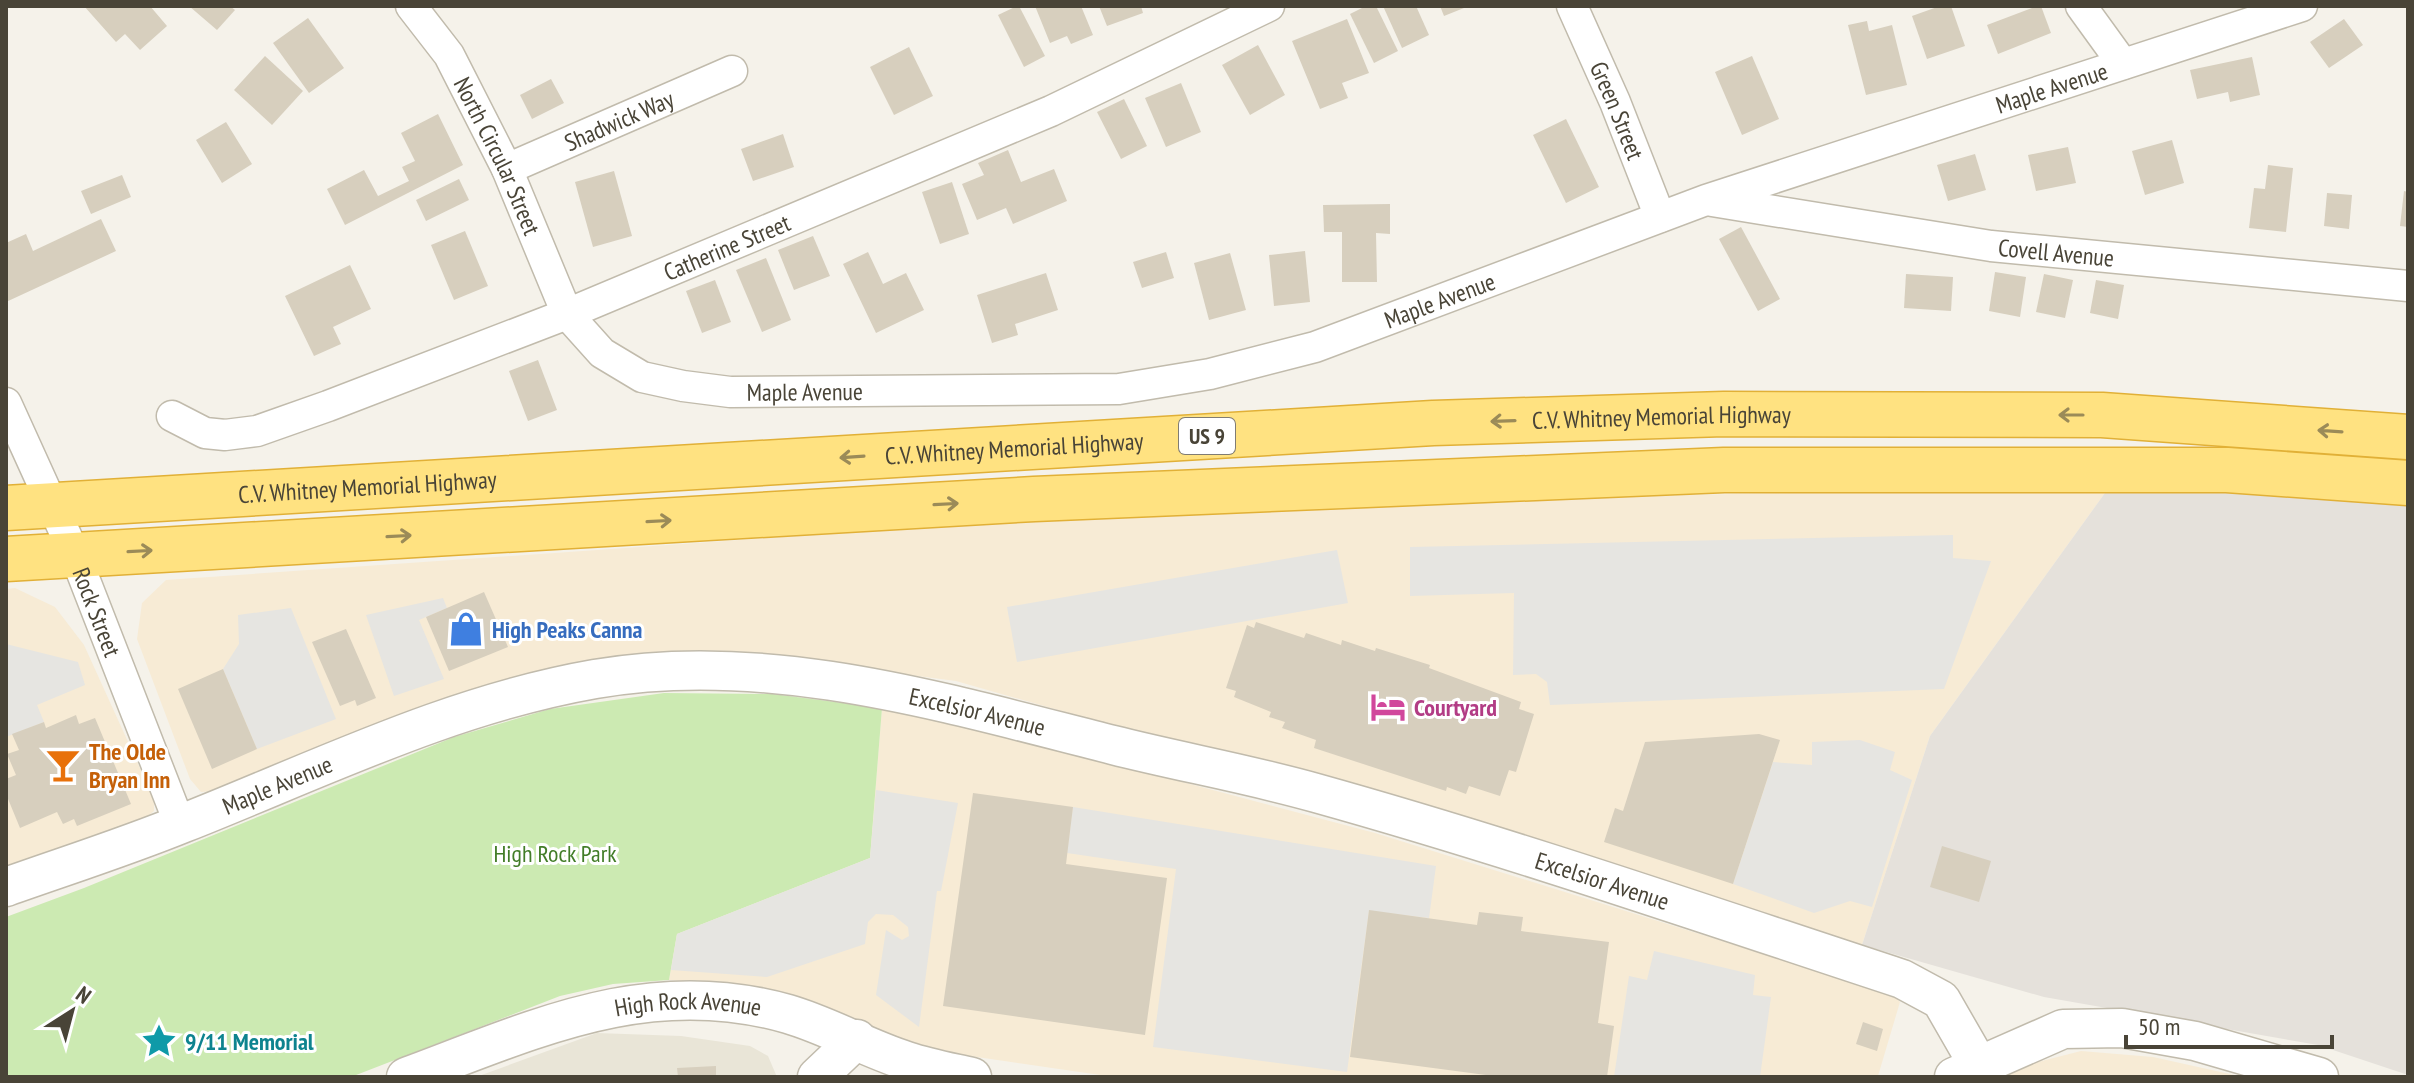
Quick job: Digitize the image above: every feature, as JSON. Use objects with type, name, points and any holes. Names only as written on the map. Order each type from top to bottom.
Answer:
[{"type":"highway","name":"C.V. Whitney Memorial Highway","points":[[6,508],[1433,423],[1693,415],[2102,415],[2408,437]]},
{"type":"highway","name":"C.V. Whitney Memorial Highway","points":[[6,559],[1034,499],[1724,470],[2227,470],[2408,483]]},
{"type":"street","name":"North Circular Street","points":[[411,6],[449,55],[507,169],[567,314]]},
{"type":"street","name":"Catherine Street","points":[[172,416],[205,433],[225,435],[257,431],[328,406],[567,314],[1051,111],[1269,6]]},
{"type":"street","name":"Green Street","points":[[1572,6],[1615,102],[1660,217]]},
{"type":"street","points":[[2081,6],[2123,64]]},
{"type":"street","name":"Maple Avenue","points":[[567,314],[602,353],[642,377],[730,392],[1119,389],[1210,374],[1315,347],[1706,200],[2302,6]]},
{"type":"street","name":"Shadwick Way","points":[[507,169],[732,71]]},
{"type":"street","name":"Covell Avenue","points":[[1706,200],[1991,246],[2408,286]]},
{"type":"street","name":"Rock Street","points":[[6,403],[75,555],[180,825]]},
{"type":"street","name":"Maple Avenue","points":[[6,887],[180,825],[344,757],[499,700],[596,679],[678,672],[719,672],[838,683]]},
{"type":"street","name":"Excelsior Avenue","points":[[838,683],[934,700],[1312,792],[1628,889],[1902,979],[1941,1000],[1966,1072],[2063,1029],[2122,1028],[2195,1041],[2319,1077]]},
{"type":"street","name":"High Rock Avenue","points":[[406,1077],[564,1018],[614,1006],[696,999],[727,1001],[788,1014],[857,1039],[904,1069],[972,1077]]},
{"type":"street","points":[[817,1077],[857,1039]]},
{"type":"shaded area","points":[[2110,486],[1930,736],[1862,945],[1393,798],[956,681],[757,655],[218,791],[201,792],[190,779],[137,639],[142,603],[166,580],[826,534],[1365,502]]},
{"type":"shaded area","points":[[2110,486],[2408,502],[2408,1075],[2318,1045],[2044,997],[1862,945],[1930,736]]},
{"type":"shaded area","points":[[1953,535],[1953,558],[1991,561],[1944,689],[1550,705],[1547,682],[1536,674],[1513,675],[1514,593],[1410,596],[1410,547]]},
{"type":"shaded area","points":[[1337,550],[1348,603],[1017,662],[1007,607]]},
{"type":"shaded area","points":[[15,588],[55,607],[84,645],[154,799],[154,811],[143,820],[6,869],[6,589]]},
{"type":"shaded area","points":[[443,598],[447,608],[419,620],[444,679],[394,696],[366,615]]},
{"type":"shaded area","points":[[291,608],[336,719],[257,749],[223,669],[239,644],[238,615]]},
{"type":"shaded area","points":[[6,644],[78,662],[85,685],[37,705],[44,722],[6,737]]},
{"type":"shaded area","points":[[882,708],[983,729],[1375,833],[1893,994],[1900,1002],[1878,1076],[1114,1077],[970,1056],[959,1061],[731,986],[669,980],[677,934],[870,858]]},
{"type":"shaded area","points":[[1860,740],[1895,752],[1890,770],[1912,780],[1872,907],[1850,901],[1814,913],[1733,884],[1773,762],[1812,765],[1812,742]]},
{"type":"shaded area","points":[[876,790],[958,803],[941,891],[937,891],[919,1027],[876,995],[886,930],[902,940],[909,936],[908,927],[893,915],[876,914],[868,922],[865,944],[767,977],[671,970],[677,934],[870,858]]},
{"type":"shaded area","points":[[1073,807],[1436,866],[1429,918],[1369,911],[1347,1072],[1153,1047],[1176,869],[1067,853]]},
{"type":"shaded area","points":[[1654,951],[1755,975],[1753,995],[1771,997],[1760,1077],[1614,1077],[1629,976],[1647,980]]},
{"type":"shaded area","points":[[597,1033],[681,1036],[750,1046],[768,1056],[777,1077],[476,1077]]},
{"type":"shaded area","points":[[2081,1051],[2153,1057],[2243,1077],[1998,1077],[2015,1068]]},
{"type":"green space","name":"High Rock Park","points":[[664,693],[773,694],[882,708],[870,858],[677,934],[669,980],[613,984],[560,996],[351,1077],[6,1077],[6,917],[454,737],[550,709]]},
{"type":"building","points":[[84,6],[150,6],[167,26],[140,50],[125,34],[116,42]]},
{"type":"building","points":[[189,6],[230,6],[235,10],[217,30]]},
{"type":"building","points":[[1017,6],[1045,56],[1024,67],[998,15]]},
{"type":"building","points":[[1035,6],[1081,6],[1093,35],[1071,44],[1067,36],[1050,43]]},
{"type":"building","points":[[1099,6],[1141,6],[1143,13],[1107,26]]},
{"type":"building","points":[[1366,6],[1376,6],[1398,51],[1374,63],[1350,14]]},
{"type":"building","points":[[1383,6],[1416,6],[1429,35],[1402,48]]},
{"type":"building","points":[[1440,6],[1469,6],[1444,16]]},
{"type":"building","points":[[1940,6],[1951,6],[1965,46],[1927,59],[1912,16]]},
{"type":"building","points":[[2041,6],[2051,33],[1998,54],[1987,25]]},
{"type":"building","points":[[308,18],[344,68],[309,93],[273,43]]},
{"type":"building","points":[[1347,19],[1369,73],[1342,83],[1348,98],[1320,109],[1292,41]]},
{"type":"building","points":[[2344,19],[2363,45],[2329,68],[2310,42]]},
{"type":"building","points":[[1867,21],[1869,31],[1892,25],[1907,85],[1866,95],[1848,25]]},
{"type":"building","points":[[1258,45],[1285,95],[1250,115],[1222,65]]},
{"type":"building","points":[[909,47],[933,96],[894,115],[870,67]]},
{"type":"building","points":[[265,56],[303,91],[272,125],[234,90]]},
{"type":"building","points":[[1752,56],[1779,119],[1742,135],[1715,72]]},
{"type":"building","points":[[2252,57],[2260,95],[2230,102],[2228,92],[2197,99],[2190,70]]},
{"type":"building","points":[[551,79],[564,103],[532,119],[520,95]]},
{"type":"building","points":[[1181,83],[1201,132],[1166,147],[1145,98]]},
{"type":"building","points":[[1124,99],[1147,146],[1121,159],[1097,112]]},
{"type":"building","points":[[438,114],[463,165],[345,225],[327,189],[364,170],[378,196],[409,181],[402,167],[415,161],[401,133]]},
{"type":"building","points":[[1566,119],[1599,187],[1566,203],[1533,135]]},
{"type":"building","points":[[226,122],[252,164],[222,183],[196,140]]},
{"type":"building","points":[[783,134],[794,167],[753,181],[741,149]]},
{"type":"building","points":[[2172,140],[2184,183],[2145,195],[2132,151]]},
{"type":"building","points":[[2068,147],[2076,183],[2036,191],[2028,155]]},
{"type":"building","points":[[1008,150],[1021,182],[1054,169],[1067,201],[1013,224],[1006,208],[977,220],[962,184],[984,175],[978,163]]},
{"type":"building","points":[[1975,154],[1986,190],[1948,201],[1937,165]]},
{"type":"building","points":[[2268,165],[2293,168],[2286,232],[2249,228],[2254,188],[2265,189]]},
{"type":"building","points":[[614,171],[632,236],[593,247],[575,182]]},
{"type":"building","points":[[122,175],[131,197],[91,214],[81,191]]},
{"type":"building","points":[[459,179],[469,200],[426,221],[416,200]]},
{"type":"building","points":[[952,182],[969,234],[940,244],[922,192]]},
{"type":"building","points":[[2404,191],[2408,192],[2408,227],[2400,226]]},
{"type":"building","points":[[2327,193],[2352,195],[2349,229],[2324,226]]},
{"type":"building","points":[[1390,204],[1390,234],[1376,233],[1377,282],[1342,282],[1342,232],[1324,232],[1323,205]]},
{"type":"building","points":[[101,219],[116,251],[6,302],[6,243],[26,234],[33,251]]},
{"type":"building","points":[[1741,227],[1780,299],[1758,311],[1719,239]]},
{"type":"building","points":[[465,231],[488,286],[454,300],[431,245]]},
{"type":"building","points":[[813,236],[830,276],[794,290],[778,250]]},
{"type":"building","points":[[1305,251],[1310,302],[1274,306],[1269,255]]},
{"type":"building","points":[[868,252],[883,284],[906,273],[924,310],[876,333],[843,264]]},
{"type":"building","points":[[1166,252],[1174,278],[1142,288],[1133,262]]},
{"type":"building","points":[[1230,253],[1246,310],[1209,320],[1194,263]]},
{"type":"building","points":[[766,258],[791,320],[762,332],[736,270]]},
{"type":"building","points":[[350,265],[371,309],[333,327],[341,344],[314,356],[285,296]]},
{"type":"building","points":[[1995,272],[2026,277],[2020,317],[1989,311]]},
{"type":"building","points":[[1046,273],[1058,310],[1015,324],[1018,335],[992,343],[977,295]]},
{"type":"building","points":[[1906,274],[1953,277],[1951,311],[1904,308]]},
{"type":"building","points":[[2044,274],[2073,280],[2065,318],[2036,312]]},
{"type":"building","points":[[715,280],[731,322],[702,333],[686,291]]},
{"type":"building","points":[[2096,280],[2124,285],[2118,319],[2090,313]]},
{"type":"building","points":[[538,360],[557,410],[528,421],[509,371]]},
{"type":"building","points":[[484,592],[508,647],[449,671],[426,617]]},
{"type":"building","name":"Courtyard","points":[[1256,622],[1304,638],[1306,633],[1341,645],[1342,640],[1375,651],[1376,648],[1430,665],[1429,668],[1521,702],[1519,709],[1534,714],[1516,772],[1509,770],[1500,796],[1469,786],[1466,794],[1447,787],[1446,791],[1314,748],[1316,740],[1282,728],[1285,722],[1269,717],[1271,712],[1234,697],[1236,691],[1226,688],[1247,625],[1254,628]]},
{"type":"building","points":[[346,629],[376,698],[357,706],[355,700],[340,706],[312,642]]},
{"type":"building","points":[[223,669],[257,749],[212,769],[178,689]]},
{"type":"building","name":"The Olde Bryan Inn","points":[[76,715],[79,724],[95,718],[131,804],[77,826],[74,819],[63,824],[57,812],[20,828],[6,794],[6,779],[16,775],[7,754],[19,750],[12,734],[44,722],[46,728]]},
{"type":"building","points":[[1759,734],[1780,740],[1733,884],[1604,842],[1615,808],[1623,811],[1645,742]]},
{"type":"building","points":[[973,793],[1073,807],[1066,864],[1167,878],[1145,1035],[943,1006]]},
{"type":"building","points":[[1942,846],[1991,861],[1979,902],[1930,887]]},
{"type":"building","points":[[1369,910],[1477,925],[1479,912],[1523,917],[1521,931],[1609,942],[1598,1023],[1614,1026],[1607,1077],[1501,1077],[1350,1057]]},
{"type":"building","points":[[1863,1022],[1883,1029],[1877,1051],[1856,1044]]},
{"type":"building","points":[[716,1066],[716,1077],[678,1077],[677,1068]]},
{"type":"place","name":"High Peaks Canna","points":[[466,629]]},
{"type":"place","name":"Courtyard","points":[[1388,707]]},
{"type":"place","name":"The Olde Bryan Inn","points":[[63,765]]},
{"type":"place","name":"9/11 Memorial","points":[[159,1041]]}]
